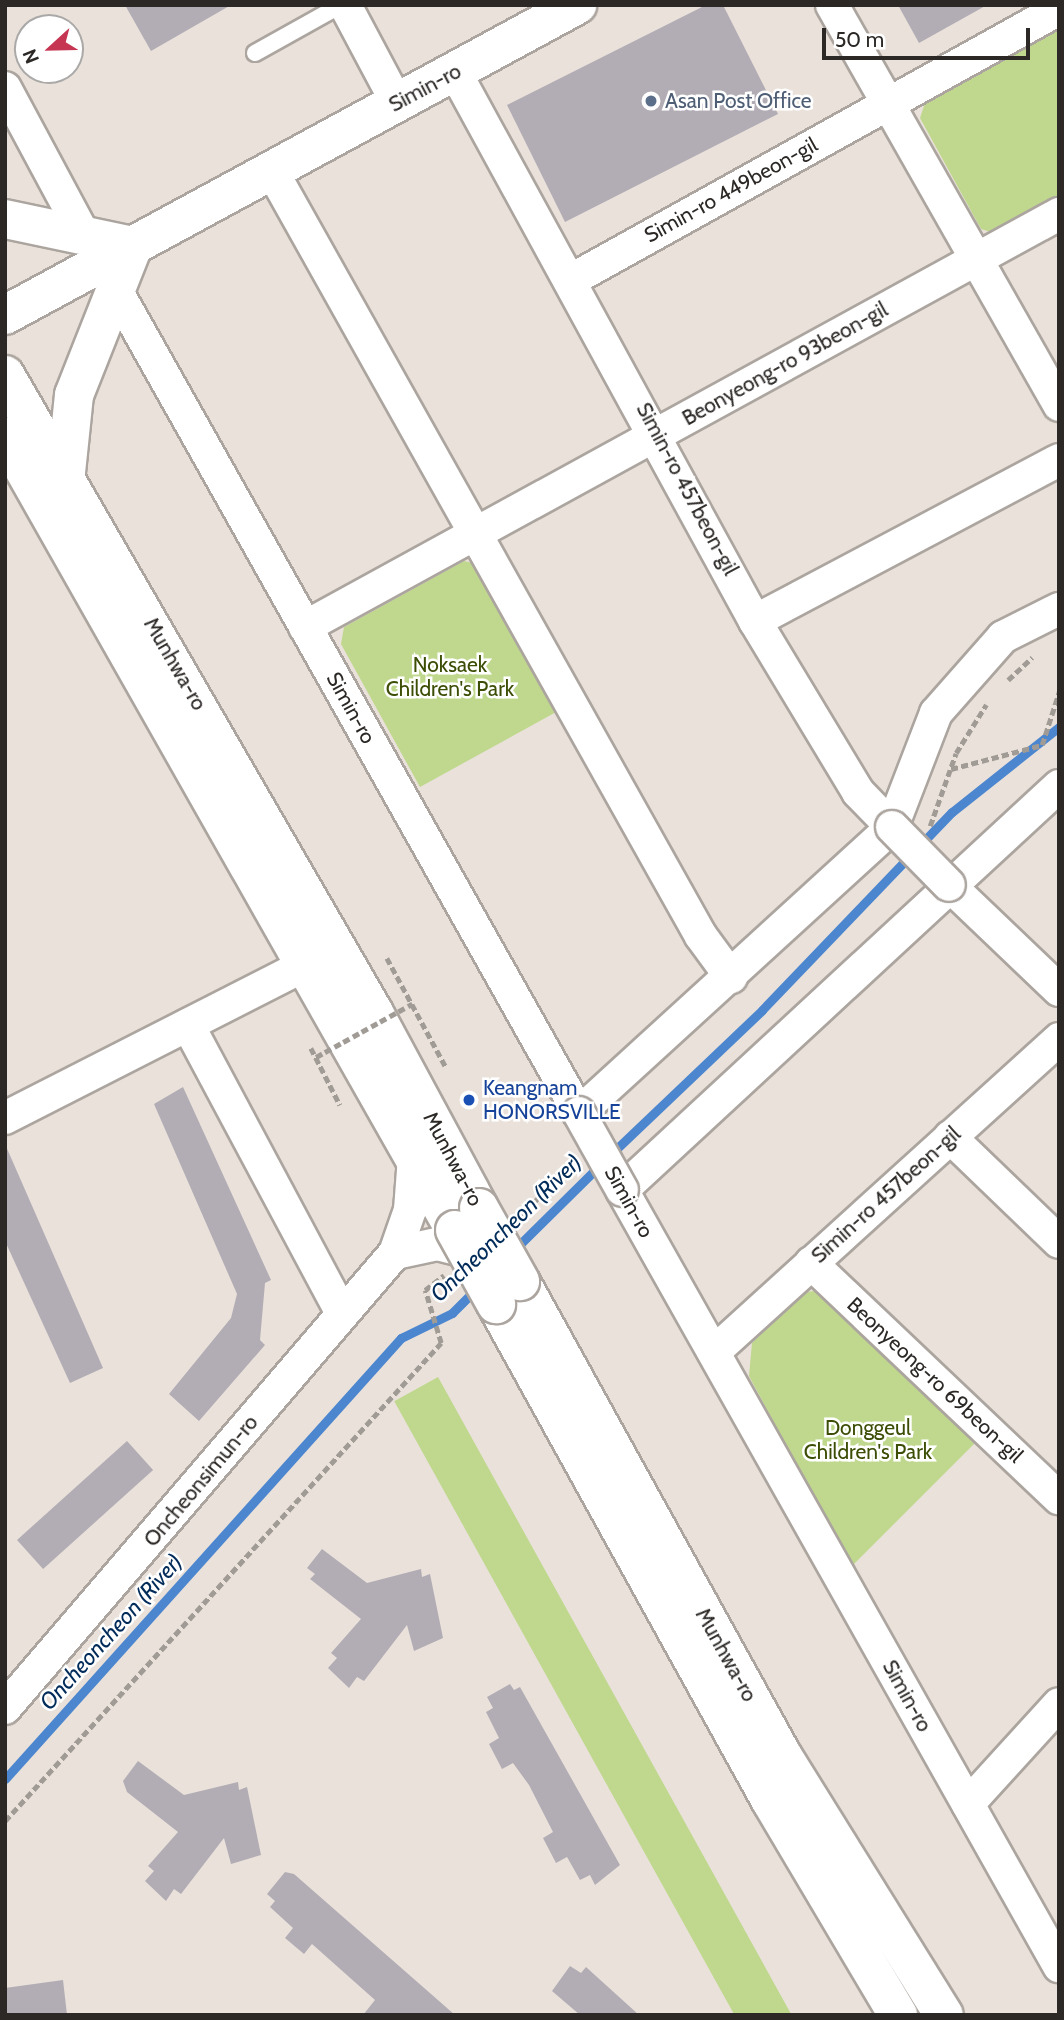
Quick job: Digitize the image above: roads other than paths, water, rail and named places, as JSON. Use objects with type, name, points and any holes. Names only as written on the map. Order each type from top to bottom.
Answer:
[{"type":"main road","name":"Simin-ro","points":[[5,315],[577,5]]},
{"type":"main road","points":[[5,219],[133,246],[74,395],[66,472]]},
{"type":"main road","name":"Munhwa-ro","points":[[5,375],[66,472],[460,1233]]},
{"type":"main road","name":"Munhwa-ro","points":[[10,450],[460,1233]]},
{"type":"main road","points":[[460,1233],[508,1293]]},
{"type":"main road","name":"Munhwa-ro","points":[[508,1293],[882,1998],[898,2015]]},
{"type":"main road","name":"Munhwa-ro","points":[[508,1293],[782,1755],[944,2015]]},
{"type":"street","points":[[343,5],[397,103]]},
{"type":"street","points":[[832,5],[1059,404]]},
{"type":"street","name":"Simin-ro 449beon-gil","points":[[573,279],[1059,9]]},
{"type":"street","name":"Simin-ro 457beon-gil","points":[[455,72],[658,434],[755,621],[858,792],[1059,990]]},
{"type":"street","points":[[5,88],[85,237]]},
{"type":"street","points":[[272,171],[701,936],[731,976]]},
{"type":"street","name":"Beonyeong-ro 93beon-gil","points":[[305,627],[1059,214]]},
{"type":"street","name":"Simin-ro","points":[[117,292],[1059,1966]]},
{"type":"street","points":[[755,621],[1059,460]]},
{"type":"street","points":[[579,1113],[892,827],[936,713],[1003,637],[1059,609]]},
{"type":"street","points":[[622,1190],[949,884],[1059,786]]},
{"type":"street","points":[[5,1118],[307,964]]},
{"type":"street","points":[[188,1025],[342,1314]]},
{"type":"street","name":"Simin-ro 457beon-gil","points":[[714,1352],[1059,1039]]},
{"type":"street","points":[[950,1137],[1059,1242]]},
{"type":"street","points":[[395,1253],[410,1210],[414,1157]]},
{"type":"street","points":[[395,1253],[460,1233]]},
{"type":"street","name":"Oncheonsimun-ro","points":[[5,1708],[395,1253]]},
{"type":"street","name":"Beonyeong-ro 69beon-gil","points":[[811,1263],[1059,1497]]},
{"type":"street","points":[[968,1804],[1059,1703]]},
{"type":"lane","points":[[255,53],[343,5]]},
{"type":"waterway","name":"Oncheoncheon (River)","points":[[610,1155],[762,1010],[952,812],[1059,727]]},
{"type":"waterway","name":"Oncheoncheon (River)","points":[[513,1251],[600,1165]]},
{"type":"waterway","name":"Oncheoncheon (River)","points":[[5,1779],[401,1338],[452,1313],[476,1289]]},
{"type":"place","name":"Asan Post Office","points":[[651,101]]},
{"type":"place","name":"Keangnam HONORSVILLE","points":[[469,1100]]},
{"type":"park label","name":"Noksaek Children's Park","points":[[450,677]]},
{"type":"park label","name":"Donggeul Children's Park","points":[[868,1440]]}]
